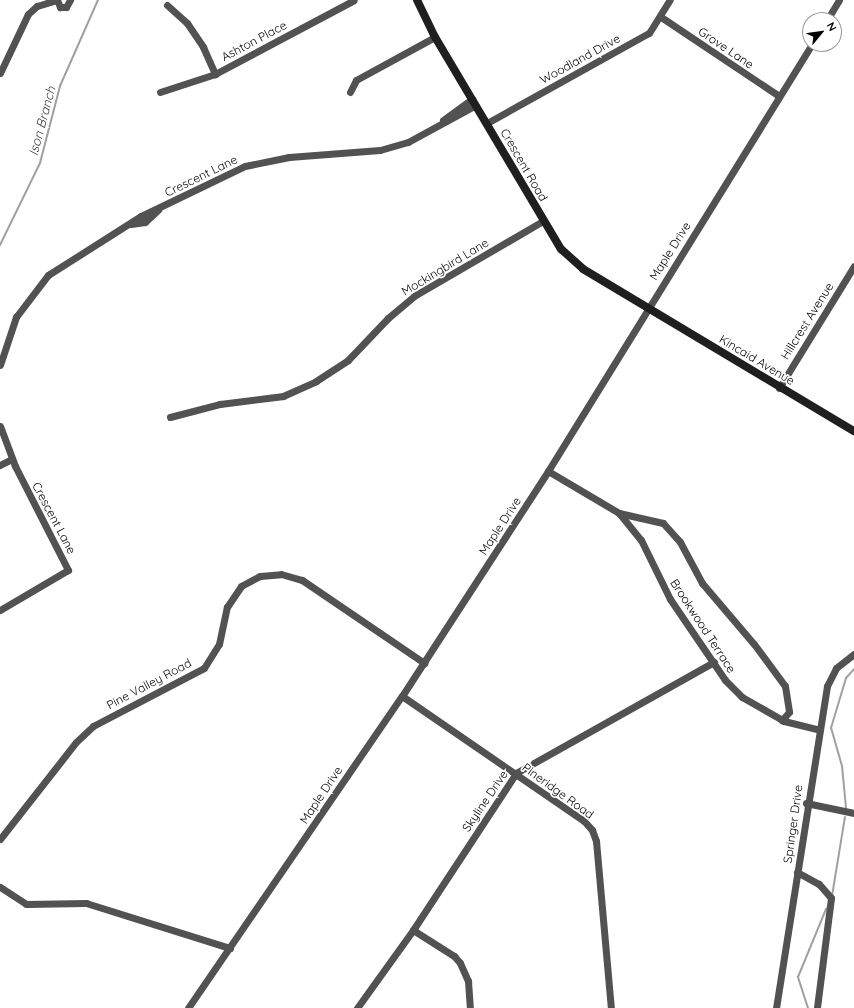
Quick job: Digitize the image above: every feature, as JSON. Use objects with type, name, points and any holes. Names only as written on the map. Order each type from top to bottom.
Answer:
[{"type":"street","points":[[0,73],[28,14],[37,6],[57,0],[59,6],[64,8],[70,0]]},
{"type":"street","name":"Ashton Place","points":[[160,92],[215,74],[354,0]]},
{"type":"street","name":"Crescent Road","points":[[416,0],[435,37],[487,123],[543,222],[561,248],[583,269],[648,308]]},
{"type":"street","name":"Woodland Drive","points":[[487,123],[649,33],[661,17],[670,0]]},
{"type":"street","points":[[832,12],[839,0]]},
{"type":"street","points":[[168,5],[187,23],[203,47],[215,74]]},
{"type":"street","name":"Grove Lane","points":[[661,17],[779,96]]},
{"type":"street","points":[[350,92],[356,80],[435,37]]},
{"type":"street","name":"Maple Drive","points":[[188,1008],[424,663],[548,471],[807,52]]},
{"type":"street","name":"Crescent Lane","points":[[0,365],[16,317],[38,285],[65,262],[131,224],[140,216],[158,210],[245,166],[289,157],[380,150],[408,142],[439,124],[451,111],[474,102]]},
{"type":"street","name":"Mockingbird Lane","points":[[170,416],[220,404],[283,396],[316,380],[348,360],[388,318],[414,296],[543,222]]},
{"type":"street","name":"Hillcrest Avenue","points":[[779,388],[854,266]]},
{"type":"street","name":"Kincaid Avenue","points":[[648,308],[779,388],[854,431]]},
{"type":"street","name":"Crescent Lane","points":[[0,426],[12,459],[68,570],[0,610]]},
{"type":"street","points":[[0,465],[12,459]]},
{"type":"street","name":"Brookwood Terrace","points":[[548,471],[619,513],[641,540],[670,599],[725,680],[742,697],[782,720],[819,730]]},
{"type":"street","points":[[619,513],[663,523],[680,542],[702,583],[754,644],[785,686],[789,712],[782,720]]},
{"type":"street","name":"Pine Valley Road","points":[[0,839],[76,742],[93,726],[204,668],[220,644],[227,607],[241,586],[260,576],[281,574],[302,580],[424,663]]},
{"type":"street","name":"Springer Drive","points":[[776,1008],[806,803],[830,676],[854,654]]},
{"type":"street","name":"Skyline Drive","points":[[357,1008],[412,930],[516,773],[714,662]]},
{"type":"street","name":"Pineridge Road","points":[[402,696],[584,821],[593,833],[612,1008]]},
{"type":"street","points":[[806,803],[854,813]]},
{"type":"street","points":[[797,872],[819,884],[831,898],[816,1008]]},
{"type":"street","points":[[0,887],[26,904],[86,903],[230,948]]},
{"type":"street","points":[[412,930],[460,963],[468,980],[470,1008]]},
{"type":"waterway","name":"Ison Branch","points":[[0,245],[40,163],[60,86],[98,0]]},
{"type":"waterway","points":[[846,808],[842,766],[831,728],[846,678],[854,669]]},
{"type":"waterway","points":[[832,896],[845,817]]},
{"type":"waterway","points":[[808,1008],[798,977],[826,909]]}]
